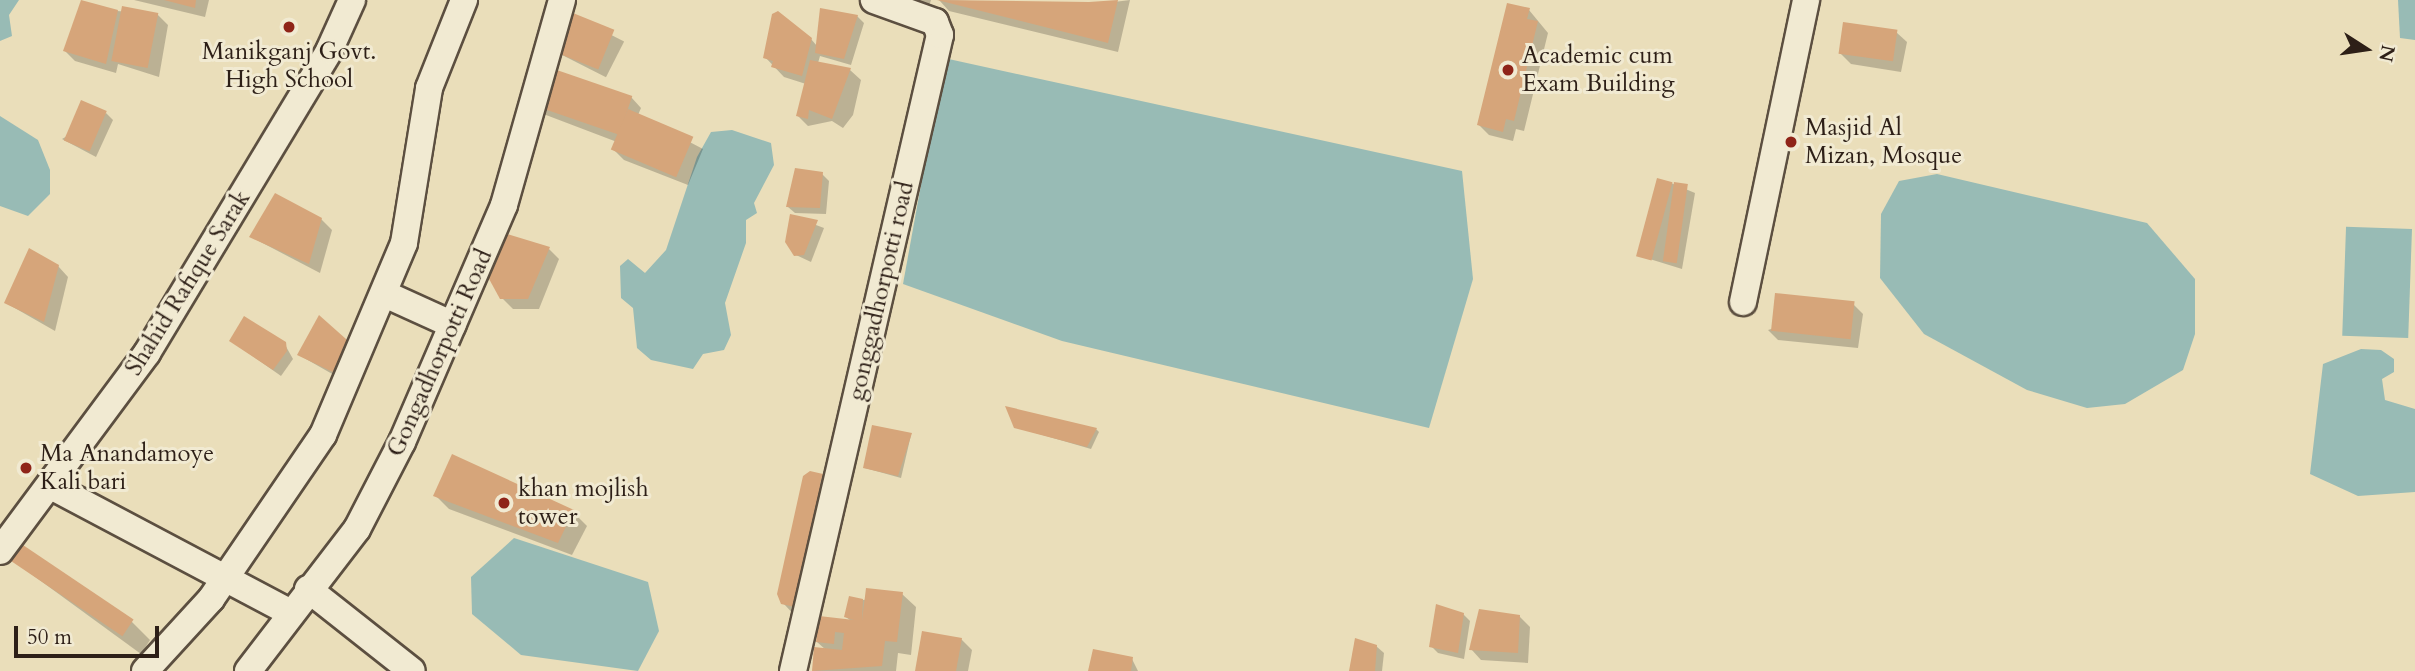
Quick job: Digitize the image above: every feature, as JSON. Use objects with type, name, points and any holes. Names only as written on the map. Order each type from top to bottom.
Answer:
[{"type":"street","name":"Shahid Rafique Sarak","points":[[0,551],[51,486],[147,353],[329,51],[352,0]]},
{"type":"street","points":[[145,671],[211,599],[225,574],[323,435],[391,297],[404,243],[429,88],[464,0]]},
{"type":"street","name":"Gongadhorpotti Road","points":[[248,671],[286,609],[307,589],[357,529],[444,321],[503,205],[562,0]]},
{"type":"street","name":"gonggadhorpotti road","points":[[793,671],[940,35],[935,22],[874,0]]},
{"type":"street","points":[[1743,302],[1806,0]]},
{"type":"street","points":[[391,297],[444,321]]},
{"type":"street","points":[[51,486],[225,574],[286,609]]},
{"type":"street","points":[[307,589],[412,671]]},
{"type":"water","points":[[0,0],[19,0],[9,15],[12,36],[0,41]]},
{"type":"water","points":[[2398,0],[2415,0],[2415,40],[2400,38]]},
{"type":"water","points":[[944,58],[1462,171],[1473,279],[1429,428],[1062,341],[903,284]]},
{"type":"water","points":[[0,116],[38,140],[50,170],[50,194],[28,216],[0,206]]},
{"type":"water","points":[[732,130],[771,143],[774,165],[754,203],[757,213],[746,220],[746,243],[725,303],[731,335],[724,350],[703,354],[693,369],[651,360],[637,348],[633,308],[621,298],[620,266],[628,259],[645,273],[666,250],[697,157],[711,132]]},
{"type":"water","points":[[1937,174],[2147,223],[2195,279],[2195,334],[2183,370],[2125,404],[2087,408],[2027,390],[1924,334],[1880,278],[1881,214],[1899,181]]},
{"type":"water","points":[[2346,227],[2412,229],[2408,338],[2342,336]]},
{"type":"water","points":[[2361,349],[2381,350],[2394,359],[2394,372],[2382,379],[2385,400],[2415,409],[2415,492],[2358,496],[2310,474],[2323,364]]},
{"type":"water","points":[[514,538],[648,582],[659,631],[638,671],[521,655],[472,614],[471,577]]},
{"type":"building","points":[[81,0],[118,10],[106,64],[63,51]]},
{"type":"building","points":[[164,0],[196,0],[195,8]]},
{"type":"building","points":[[937,0],[1089,2],[1118,0],[1108,43]]},
{"type":"building","name":"Academic cum Exam Building","points":[[1507,3],[1530,8],[1527,19],[1538,21],[1514,121],[1506,119],[1503,132],[1477,125]]},
{"type":"building","points":[[122,6],[158,13],[148,68],[111,61]]},
{"type":"building","points":[[820,8],[858,15],[844,59],[815,53]]},
{"type":"building","points":[[568,11],[614,30],[598,70],[552,51]]},
{"type":"building","points":[[778,11],[812,38],[802,76],[771,67],[773,61],[763,58],[772,14]]},
{"type":"building","points":[[1843,22],[1897,30],[1893,61],[1839,54]]},
{"type":"building","points":[[810,60],[851,68],[832,119],[809,110],[808,119],[796,116]]},
{"type":"building","points":[[551,68],[632,96],[619,135],[538,107]]},
{"type":"building","points":[[81,100],[107,111],[90,151],[64,141]]},
{"type":"building","points":[[628,109],[693,137],[676,177],[611,150]]},
{"type":"building","points":[[795,168],[823,172],[820,208],[786,207]]},
{"type":"building","points":[[1657,178],[1672,182],[1651,260],[1636,256]]},
{"type":"building","points":[[1674,182],[1688,184],[1677,263],[1663,261]]},
{"type":"building","points":[[275,193],[322,218],[309,264],[249,237]]},
{"type":"building","points":[[790,214],[818,220],[804,255],[794,256],[785,242]]},
{"type":"building","points":[[507,234],[550,247],[528,299],[500,299],[488,277]]},
{"type":"building","points":[[29,248],[59,265],[44,322],[4,303]]},
{"type":"building","points":[[1775,293],[1855,301],[1851,339],[1771,331]]},
{"type":"building","points":[[319,315],[355,347],[337,374],[297,355]]},
{"type":"building","points":[[244,316],[286,342],[287,351],[273,370],[229,341]]},
{"type":"building","points":[[1005,406],[1097,428],[1087,447],[1014,428]]},
{"type":"building","points":[[872,425],[912,433],[898,476],[863,468]]},
{"type":"building","name":"khan mojlish tower","points":[[452,454],[574,510],[558,543],[433,496]]},
{"type":"building","points":[[810,471],[823,474],[820,484],[828,486],[795,607],[781,604],[777,594],[803,476]]},
{"type":"building","points":[[20,543],[134,620],[122,636],[9,560]]},
{"type":"building","points":[[866,588],[903,592],[897,642],[885,641],[882,666],[812,671],[814,647],[842,650],[844,633],[835,632],[834,644],[816,642],[819,616],[854,620],[844,617],[849,596],[863,599],[862,621]]},
{"type":"building","points":[[1436,604],[1464,613],[1458,653],[1429,647]]},
{"type":"building","points":[[1479,609],[1520,615],[1518,653],[1469,650]]},
{"type":"building","points":[[922,631],[962,638],[956,671],[915,671]]},
{"type":"building","points":[[1355,638],[1377,645],[1375,671],[1349,671]]},
{"type":"building","points":[[1093,649],[1133,657],[1131,671],[1088,671]]},
{"type":"place","name":"Manikganj Govt. High School","points":[[289,27]]},
{"type":"place","name":"Academic cum Exam Building","points":[[1508,70]]},
{"type":"place","name":"Masjid Al Mizan, Mosque","points":[[1791,142]]},
{"type":"place","name":"Ma Anandamoye Kali bari","points":[[26,468]]},
{"type":"place","name":"khan mojlish tower","points":[[504,503]]}]
